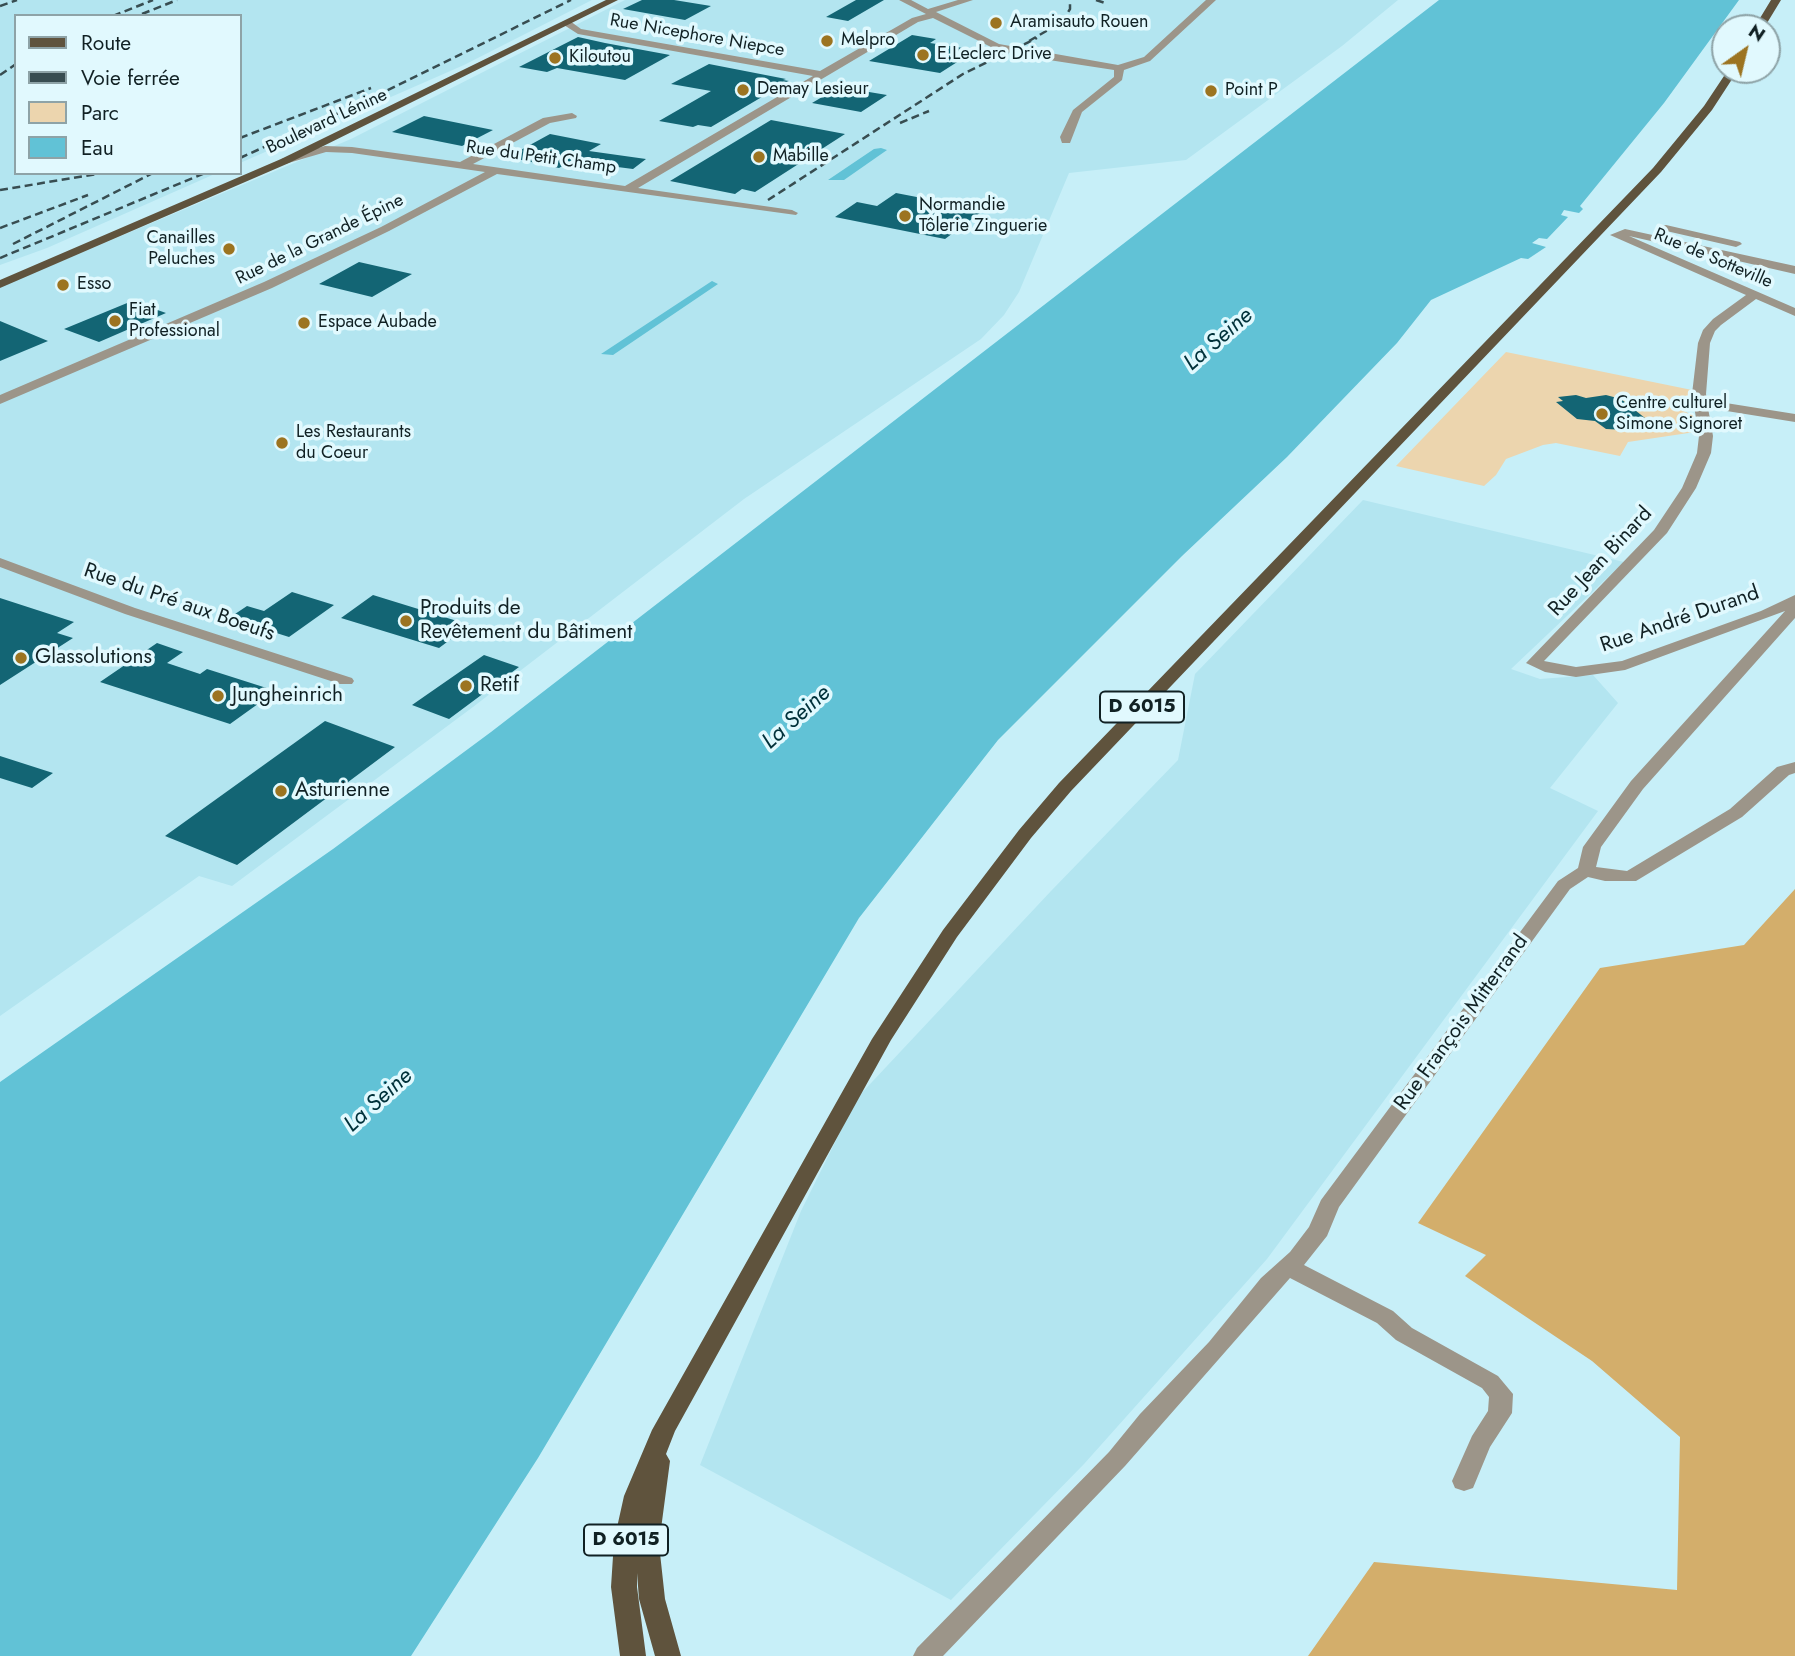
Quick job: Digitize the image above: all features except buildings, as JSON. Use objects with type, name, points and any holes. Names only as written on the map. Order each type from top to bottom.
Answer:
[{"type":"main road","points":[[472,68],[601,0]]},
{"type":"main road","points":[[472,68],[613,0]]},
{"type":"main road","name":"Boulevard Lénine","points":[[0,284],[285,162],[472,68]]},
{"type":"main road","name":"Boulevard Lénine","points":[[242,175],[472,68]]},
{"type":"main road","name":"D 6015","points":[[633,1656],[624,1587],[626,1541],[636,1496],[664,1430],[882,1039],[958,923],[1025,834],[1091,760],[1657,170],[1708,108],[1724,84]]},
{"type":"main road","name":"Boulevard Lénine","points":[[0,276],[242,175]]},
{"type":"main road","name":"D 6015","points":[[664,1430],[652,1494],[647,1544],[652,1599],[668,1656]]},
{"type":"street","points":[[904,0],[1006,49],[1119,68],[1147,59],[1211,0]]},
{"type":"street","points":[[629,188],[915,20],[968,0]]},
{"type":"street","name":"Rue Nicephore Niepce","points":[[566,23],[578,31],[824,75]]},
{"type":"street","points":[[1066,141],[1065,137],[1078,110],[1119,78],[1119,68]]},
{"type":"street","points":[[463,165],[547,120],[572,116]]},
{"type":"street","name":"Rue du Petit Champ","points":[[285,162],[316,152],[341,148],[792,213]]},
{"type":"street","name":"Rue de la Grande Épine","points":[[0,400],[268,285],[385,229],[497,170]]},
{"type":"street","points":[[1666,228],[1740,239],[1728,256],[1795,270]]},
{"type":"street","name":"Rue de Sotteville","points":[[1728,256],[1621,235],[1795,312]]},
{"type":"street","name":"Rue Jean Binard","points":[[1534,663],[1632,565],[1676,510],[1704,453],[1706,436],[1699,394],[1704,343],[1709,330],[1754,295]]},
{"type":"street","points":[[1701,403],[1795,418]]},
{"type":"street","name":"Rue du Pré aux Boeufs","points":[[0,562],[137,613],[346,681]]},
{"type":"street","name":"Rue André Durand","points":[[1534,663],[1551,669],[1577,672],[1625,665],[1766,614],[1795,600]]},
{"type":"street","points":[[1795,610],[1637,785],[1591,847],[1586,870],[1605,876],[1629,877],[1736,813],[1783,771],[1795,766]]},
{"type":"street","name":"Rue François Mitterrand","points":[[930,1653],[1117,1459],[1148,1421],[1217,1348],[1269,1284],[1315,1236],[1329,1205],[1564,885],[1586,870]]},
{"type":"street","points":[[1288,1267],[1385,1317],[1404,1334],[1490,1382],[1501,1394],[1500,1413],[1480,1443],[1464,1480]]},
{"type":"shaded area","points":[[0,0],[592,0],[464,65],[242,162],[242,14],[14,14],[14,175],[212,175],[47,248],[0,265]]},
{"type":"shaded area","points":[[625,0],[1398,0],[1342,46],[1186,160],[1069,173],[1019,292],[1004,315],[981,339],[744,499],[473,707],[232,886],[199,876],[0,1016],[0,287],[351,139]]},
{"type":"shaded area","points":[[1363,500],[1624,562],[1511,669],[1540,679],[1593,675],[1618,703],[1550,788],[1598,811],[1267,1259],[1084,1464],[951,1600],[700,1465],[801,1211],[857,1098],[1178,760],[1195,674]]},
{"type":"shaded area","points":[[1795,889],[1795,1656],[1308,1656],[1374,1562],[1677,1590],[1680,1437],[1592,1361],[1465,1276],[1486,1255],[1418,1223],[1600,968],[1744,945]]},
{"type":"green space","points":[[1506,352],[1692,390],[1691,396],[1679,397],[1677,401],[1684,411],[1694,416],[1695,432],[1628,442],[1620,456],[1556,443],[1543,445],[1506,459],[1496,475],[1484,486],[1396,466]]},
{"type":"water","name":"La Seine","points":[[1439,0],[1739,0],[1729,14],[1711,14],[1711,38],[1664,103],[1580,206],[1583,209],[1579,213],[1564,210],[1561,215],[1568,217],[1547,239],[1539,238],[1532,243],[1546,247],[1528,259],[1521,258],[1431,300],[1397,343],[1287,457],[1182,556],[998,740],[859,918],[538,1458],[411,1656],[0,1656],[0,1082],[333,849],[491,732]]},
{"type":"water","points":[[874,149],[887,150],[844,180],[828,180]]},
{"type":"water","points":[[712,281],[718,284],[613,355],[601,354]]},
{"type":"railway","points":[[0,6],[17,0]]},
{"type":"railway","points":[[118,14],[153,0]]},
{"type":"railway","points":[[142,14],[177,0]]},
{"type":"railway","points":[[242,157],[376,96],[571,0]]},
{"type":"railway","points":[[1029,41],[1062,22],[1070,9],[1070,0]]},
{"type":"railway","points":[[1096,0],[1105,3]]},
{"type":"railway","points":[[768,200],[963,74],[1037,38]]},
{"type":"railway","points":[[0,75],[14,65]]},
{"type":"railway","points":[[242,137],[371,88]]},
{"type":"railway","points":[[900,123],[929,111]]},
{"type":"railway","points":[[0,190],[91,175]]},
{"type":"railway","points":[[13,244],[149,175]]},
{"type":"railway","points":[[0,258],[200,175]]},
{"type":"railway","points":[[0,228],[88,195]]},
{"type":"place","name":"Aramisauto Rouen","points":[[996,23]]},
{"type":"place","name":"Melpro","points":[[827,41]]},
{"type":"place","name":"E.Leclerc Drive","points":[[923,55]]},
{"type":"place","name":"Kiloutou","points":[[555,58]]},
{"type":"place","name":"Demay Lesieur","points":[[743,90]]},
{"type":"place","name":"Point P","points":[[1211,91]]},
{"type":"place","name":"Mabille","points":[[759,157]]},
{"type":"place","name":"Normandie Tôlerie Zinguerie","points":[[905,216]]},
{"type":"place","name":"Canailles Peluches","points":[[229,249]]},
{"type":"place","name":"Esso","points":[[63,285]]},
{"type":"place","name":"Fiat Professional","points":[[115,321]]},
{"type":"place","name":"Espace Aubade","points":[[304,323]]},
{"type":"place","name":"Centre culturel Simone Signoret","points":[[1602,414]]},
{"type":"place","name":"Les Restaurants du Coeur","points":[[282,443]]},
{"type":"place","name":"Produits de Revêtement du Bâtiment","points":[[406,621]]},
{"type":"place","name":"Glassolutions","points":[[21,658]]},
{"type":"place","name":"Retif","points":[[466,686]]},
{"type":"place","name":"Jungheinrich","points":[[218,696]]},
{"type":"place","name":"Asturienne","points":[[281,791]]}]
